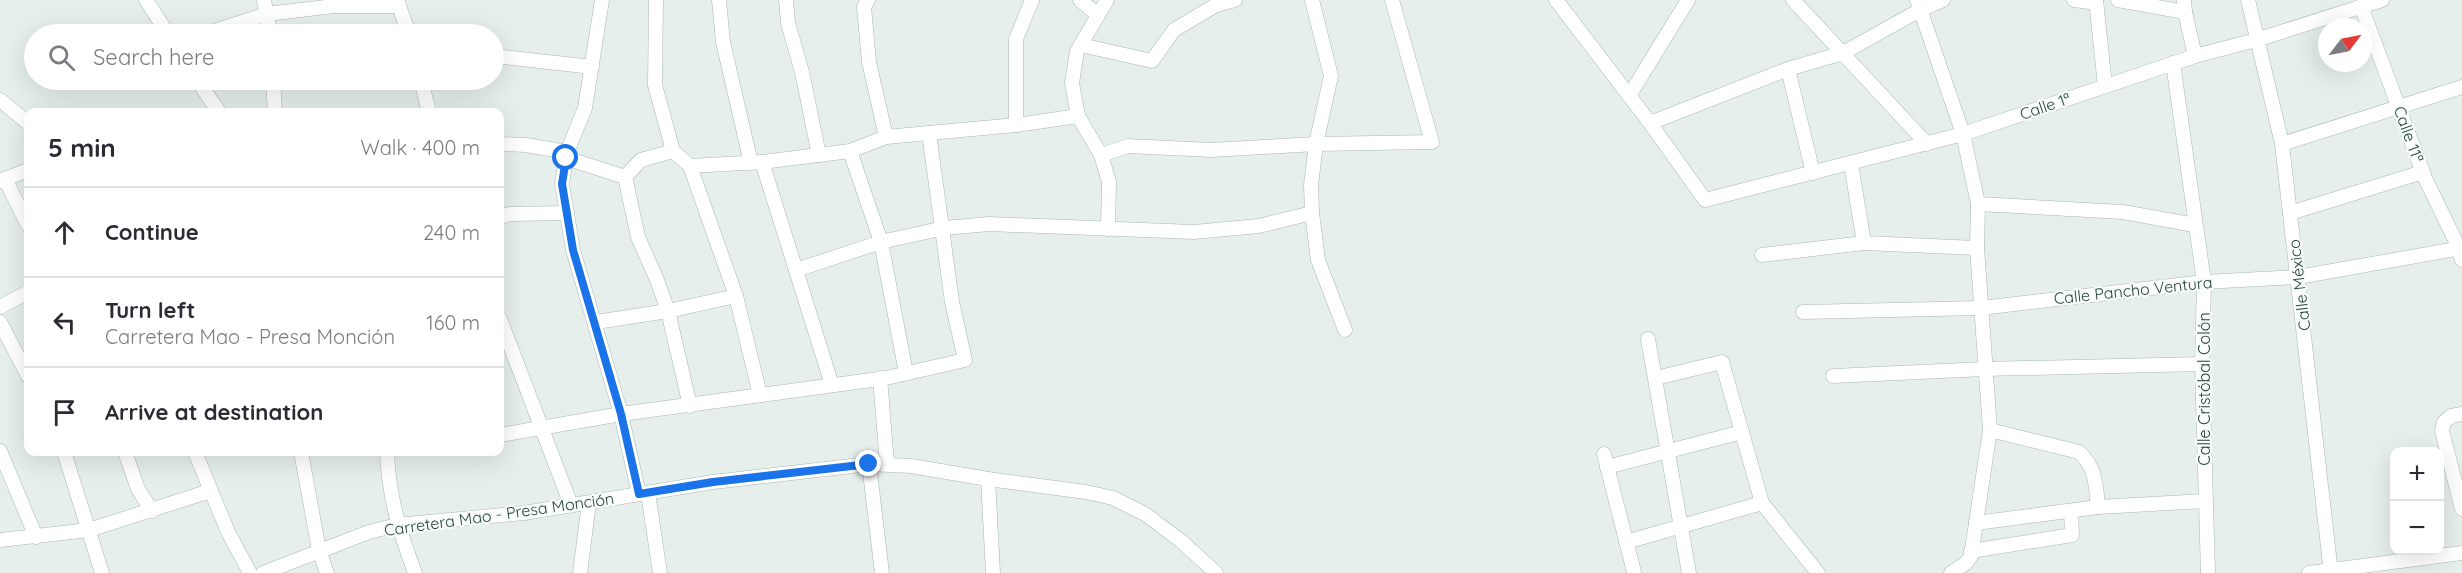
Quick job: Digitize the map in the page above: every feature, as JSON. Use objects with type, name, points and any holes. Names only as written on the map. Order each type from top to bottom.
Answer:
[{"type":"street","points":[[146,0],[162,24]]},
{"type":"street","points":[[264,0],[268,24]]},
{"type":"street","points":[[602,0],[585,108],[567,155],[562,184],[573,250],[596,322],[644,493],[660,573]]},
{"type":"street","points":[[656,0],[655,85],[672,152],[690,166],[736,296],[760,395]]},
{"type":"street","points":[[719,0],[723,42],[757,163],[796,270],[832,385]]},
{"type":"street","points":[[786,0],[788,23],[802,72],[819,155]]},
{"type":"street","points":[[868,0],[864,7],[869,62],[886,137]]},
{"type":"street","points":[[1016,125],[1016,39],[1032,0]]},
{"type":"street","points":[[1080,0],[1098,15]]},
{"type":"street","points":[[1107,0],[1077,51],[1072,83],[1078,116],[1101,155],[1109,182],[1108,229]]},
{"type":"street","points":[[1081,45],[1152,61],[1174,30],[1216,5],[1235,0]]},
{"type":"street","points":[[1312,0],[1330,76],[1316,144],[1311,185],[1312,213],[1318,260],[1345,330]]},
{"type":"street","points":[[1101,155],[1128,146],[1211,150],[1316,144],[1432,142],[1392,0]]},
{"type":"street","points":[[1556,0],[1650,123],[1788,69],[1843,53],[1918,5],[1943,0]]},
{"type":"street","points":[[1629,96],[1688,0]]},
{"type":"street","points":[[1793,0],[1927,144]]},
{"type":"street","points":[[2074,0],[2090,3],[2096,0],[2105,86]]},
{"type":"street","points":[[2118,0],[2184,6],[2195,56]]},
{"type":"street","name":"Calle México","points":[[2248,0],[2282,144],[2331,572]]},
{"type":"street","name":"Calle 1ª","points":[[1650,123],[1705,200],[1963,134],[2173,63],[2256,40],[2340,6],[2361,6],[2382,0]]},
{"type":"street","points":[[236,24],[267,14],[334,6],[398,3],[405,24]]},
{"type":"street","points":[[1918,5],[1963,134],[1978,204],[1977,248],[1980,308],[1990,430],[1969,560],[1951,573]]},
{"type":"street","name":"Calle 11ª","points":[[2361,6],[2423,171],[2441,214],[2461,252]]},
{"type":"street","points":[[504,57],[591,67]]},
{"type":"street","name":"Calle Cristóbal Colón","points":[[2173,63],[2204,282],[2202,364],[2208,573]]},
{"type":"street","points":[[1788,69],[1813,174]]},
{"type":"street","points":[[2282,144],[2462,87]]},
{"type":"street","points":[[204,90],[216,108]]},
{"type":"street","points":[[274,90],[275,108]]},
{"type":"street","points":[[424,90],[428,108]]},
{"type":"street","points":[[0,99],[24,120]]},
{"type":"street","points":[[690,166],[757,163],[850,151],[886,137],[1016,125],[1078,116]]},
{"type":"street","points":[[504,434],[621,414],[880,378],[966,360],[952,303],[944,228],[929,133]]},
{"type":"street","points":[[504,144],[526,145],[567,155],[626,177]]},
{"type":"street","points":[[850,151],[880,242],[906,373]]},
{"type":"street","points":[[626,177],[641,160],[672,152]]},
{"type":"street","points":[[1851,164],[1864,243]]},
{"type":"street","points":[[2290,213],[2423,171]]},
{"type":"street","points":[[24,172],[3,180],[24,218]]},
{"type":"street","points":[[626,177],[638,237],[668,311],[690,406]]},
{"type":"street","points":[[1978,204],[2123,212],[2195,225]]},
{"type":"street","points":[[504,216],[567,213]]},
{"type":"street","points":[[796,270],[880,242],[944,228],[989,224],[1194,231],[1259,226],[1312,213]]},
{"type":"street","points":[[1762,255],[1864,243],[1977,248]]},
{"type":"street","name":"Calle Pancho Ventura","points":[[1803,312],[1980,308],[2204,282],[2298,277],[2461,252]]},
{"type":"street","points":[[0,307],[24,294]]},
{"type":"street","points":[[596,322],[668,311],[736,296]]},
{"type":"street","points":[[0,322],[24,368]]},
{"type":"street","points":[[504,330],[571,505]]},
{"type":"street","points":[[1648,339],[1689,573]]},
{"type":"street","points":[[504,356],[514,357]]},
{"type":"street","points":[[1656,378],[1722,362],[1762,503],[1818,573]]},
{"type":"street","points":[[1833,376],[1985,369],[2202,364]]},
{"type":"street","points":[[880,378],[887,464]]},
{"type":"street","points":[[2462,414],[2451,416],[2444,422],[2442,431],[2462,509]]},
{"type":"street","points":[[1990,430],[2079,452],[2088,462],[2094,474],[2098,507]]},
{"type":"street","points":[[1634,572],[1606,460],[1669,451],[1742,432]]},
{"type":"street","points":[[0,451],[36,537]]},
{"type":"street","points":[[65,456],[102,573]]},
{"type":"street","points":[[126,456],[138,489],[152,511]]},
{"type":"street","points":[[197,456],[228,532],[250,573]]},
{"type":"street","points":[[302,456],[319,550],[327,573]]},
{"type":"street","points":[[387,456],[388,482],[397,525],[415,573]]},
{"type":"street","points":[[869,464],[882,573]]},
{"type":"street","name":"Carretera Mao - Presa Monción","points":[[263,573],[369,532],[397,525],[524,513],[713,482],[869,464],[911,466],[1113,498],[1145,514],[1181,541],[1216,573]]},
{"type":"street","points":[[988,479],[993,573]]},
{"type":"street","points":[[0,540],[89,530],[210,491]]},
{"type":"street","points":[[1976,523],[2098,507],[2205,501]]},
{"type":"street","points":[[579,573],[589,502]]},
{"type":"street","points":[[1626,542],[1762,503]]},
{"type":"street","points":[[1971,551],[2072,535],[2071,511]]},
{"type":"street","points":[[2309,573],[2331,572],[2462,553]]},
{"type":"route","points":[[566,158],[562,184],[573,250],[596,322],[621,414],[639,494],[713,482],[869,464]]}]
